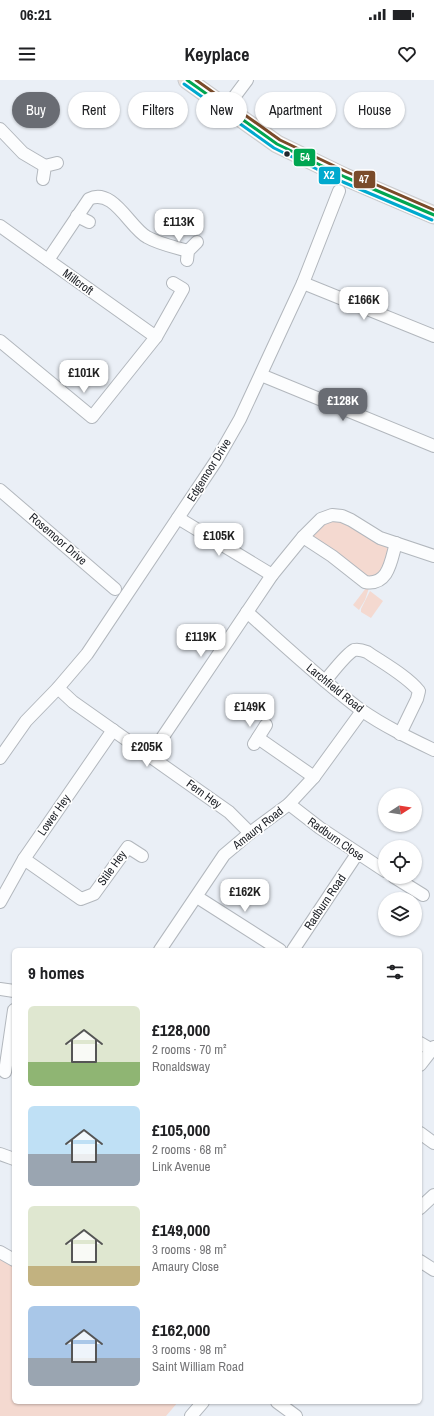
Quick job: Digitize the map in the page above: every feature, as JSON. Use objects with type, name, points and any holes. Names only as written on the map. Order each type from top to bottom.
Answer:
[{"type":"highway","points":[[187,80],[204,92]]},
{"type":"highway","points":[[247,123],[277,144],[345,177],[434,214]]},
{"type":"street","points":[[237,92],[246,80]]},
{"type":"street","points":[[0,129],[23,153],[51,164],[43,179]]},
{"type":"street","name":"Edgemoor Drive","points":[[0,758],[26,721],[58,688],[87,654],[216,461],[240,419],[303,283],[339,191]]},
{"type":"street","points":[[48,260],[89,199],[96,197],[103,198],[111,202],[123,212],[136,229],[146,237],[191,251]]},
{"type":"street","points":[[78,216],[89,222]]},
{"type":"street","name":"Millcroft","points":[[0,226],[156,337]]},
{"type":"street","points":[[0,341],[92,417],[156,337],[183,289],[173,283]]},
{"type":"street","points":[[303,283],[434,336]]},
{"type":"street","points":[[261,375],[434,446]]},
{"type":"street","name":"Rosemoor Drive","points":[[0,490],[115,589]]},
{"type":"street","points":[[150,756],[272,575],[303,537],[321,519],[336,515],[351,520],[380,538],[434,556]]},
{"type":"street","points":[[178,518],[272,575]]},
{"type":"street","points":[[303,537],[332,556],[365,582],[369,583],[381,580],[386,575],[396,543]]},
{"type":"street","name":"Larchfield Road","points":[[247,612],[325,681],[362,711],[400,734],[434,750]]},
{"type":"street","points":[[325,681],[349,654],[354,650],[360,649],[410,682],[419,691],[417,699],[400,734]]},
{"type":"street","name":"Fern Hey","points":[[58,688],[73,702],[229,812],[250,833]]},
{"type":"street","name":"Amaury Road","points":[[161,948],[224,855],[250,833],[289,804],[314,777],[362,711]]},
{"type":"street","points":[[266,726],[256,741],[314,777]]},
{"type":"street","name":"Lower Hey","points":[[0,902],[24,859],[113,730]]},
{"type":"street","name":"Radburn Close","points":[[289,804],[320,828],[378,867]]},
{"type":"street","name":"Stile Hey","points":[[24,859],[81,899],[94,894],[128,847],[142,856]]},
{"type":"street","name":"Radburn Road","points":[[294,948],[357,854]]},
{"type":"street","points":[[405,884],[423,895]]},
{"type":"street","points":[[197,897],[277,948]]},
{"type":"street","points":[[0,989],[12,991]]},
{"type":"street","points":[[6,1073],[12,1026]]},
{"type":"street","points":[[422,1044],[433,1049],[422,1063]]},
{"type":"street","points":[[422,1134],[434,1143]]},
{"type":"street","points":[[0,1154],[12,1158]]},
{"type":"street","points":[[422,1206],[434,1195]]},
{"type":"street","points":[[0,1252],[12,1259]]},
{"type":"street","points":[[422,1262],[434,1270]]},
{"type":"street","points":[[191,1416],[201,1404]]},
{"type":"street","points":[[280,1404],[296,1416]]},
{"type":"shaded area","points":[[337,519],[389,547],[384,571],[370,579],[315,543],[312,535],[321,524]]},
{"type":"shaded area","points":[[366,588],[369,588],[365,600],[359,610],[353,605]]},
{"type":"shaded area","points":[[370,591],[383,601],[371,618],[361,612]]},
{"type":"shaded area","points":[[0,1258],[12,1266],[12,1404],[176,1404],[166,1416],[0,1416]]},
{"type":"transit line","name":"54","points":[[187,80],[277,144],[345,177],[434,215]]},
{"type":"transit line","name":"47","points":[[196,80],[280,140],[347,172],[434,210]]},
{"type":"transit line","name":"X2","points":[[184,84],[274,148],[343,182],[432,220]]}]
